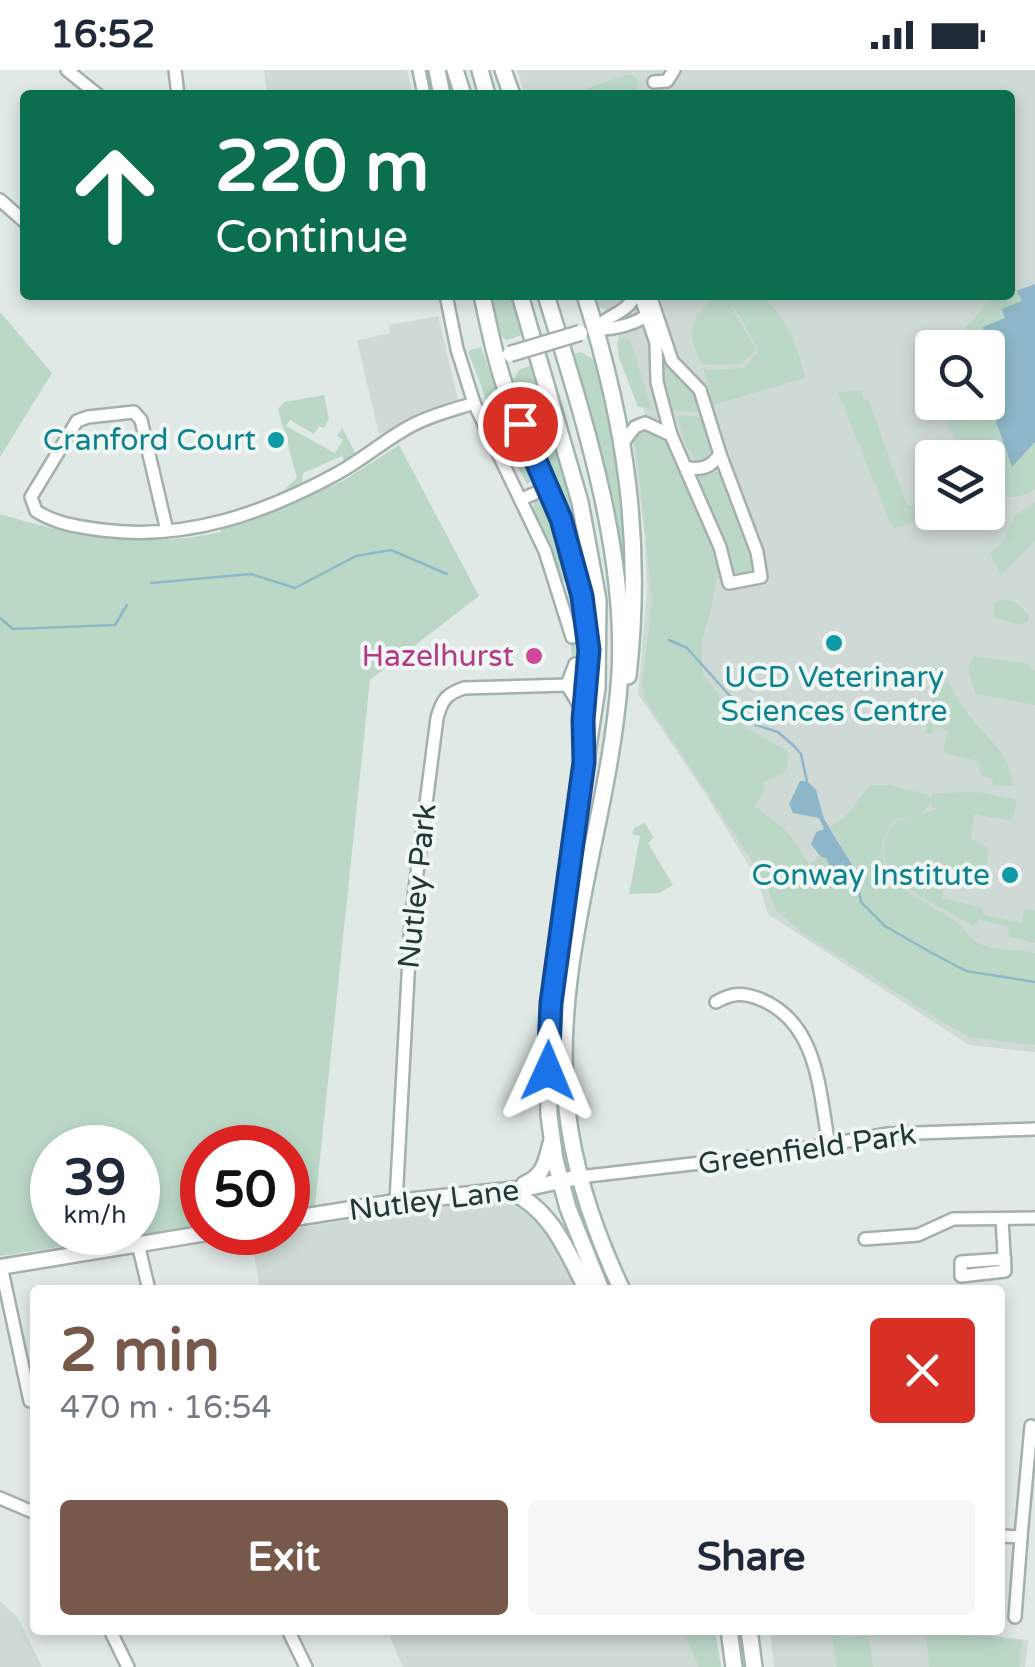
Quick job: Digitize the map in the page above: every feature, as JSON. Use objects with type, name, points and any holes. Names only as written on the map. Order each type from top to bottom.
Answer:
[{"type":"main road","points":[[484,300],[503,356],[511,403],[549,487],[570,548],[586,620],[589,650],[584,762]]},
{"type":"main road","points":[[521,300],[580,502],[595,572],[599,655],[593,716],[549,1018],[552,1140],[560,1182],[599,1285]]},
{"type":"main road","points":[[548,300],[614,555],[620,635],[617,708],[566,1013],[566,1106],[579,1177],[620,1285]]},
{"type":"main road","points":[[585,300],[588,331],[622,444],[631,499],[635,601],[628,682],[617,708]]},
{"type":"main road","points":[[510,1191],[545,1214],[584,1285]]},
{"type":"main road","points":[[731,1635],[734,1667]]},
{"type":"main road","points":[[750,1635],[754,1667]]},
{"type":"street","points":[[67,70],[92,90]]},
{"type":"street","points":[[649,77],[667,81],[674,70]]},
{"type":"street","points":[[0,200],[20,218]]},
{"type":"street","points":[[447,300],[474,403],[564,589],[572,636]]},
{"type":"street","points":[[588,331],[634,300]]},
{"type":"street","points":[[503,356],[588,331],[607,330],[650,307]]},
{"type":"street","points":[[650,307],[672,360],[700,390],[761,576],[729,583],[720,547],[671,435],[657,382],[650,307]]},
{"type":"street","points":[[168,532],[141,420],[134,412],[88,416],[77,421],[31,497],[36,511],[64,524],[125,533],[168,532],[224,522],[339,472],[405,429],[474,403]]},
{"type":"street","points":[[622,444],[636,427],[645,423],[671,435]]},
{"type":"street","points":[[688,468],[700,470],[713,464],[720,454]]},
{"type":"street","points":[[522,499],[549,487]]},
{"type":"street","points":[[575,664],[567,686],[584,713]]},
{"type":"street","name":"Nutley Park","points":[[396,1202],[411,917],[442,700],[450,692],[464,688],[567,686]]},
{"type":"street","points":[[716,1002],[732,994],[748,995],[790,1018],[813,1060],[829,1146]]},
{"type":"street","name":"Greenfield Park","points":[[579,1177],[829,1146],[888,1134],[1035,1128]]},
{"type":"street","points":[[510,1191],[539,1176],[546,1166],[552,1140]]},
{"type":"street","name":"Nutley Lane","points":[[310,1216],[396,1202],[510,1191],[579,1177]]},
{"type":"street","points":[[1002,1218],[1005,1259]]},
{"type":"street","points":[[865,1239],[918,1235],[952,1219],[1035,1218]]},
{"type":"street","points":[[30,1401],[0,1266],[69,1255]]},
{"type":"street","points":[[141,1255],[148,1285]]},
{"type":"street","points":[[1015,1617],[1031,1426]]},
{"type":"street","points":[[0,1498],[30,1511]]},
{"type":"street","points":[[1005,1536],[1021,1537]]},
{"type":"street","points":[[112,1635],[128,1667]]},
{"type":"street","points":[[290,1635],[306,1667]]},
{"type":"shaded area","points":[[264,70],[407,70],[412,90],[266,90]]},
{"type":"shaded area","points":[[517,70],[1035,70],[1035,1052],[969,1045],[768,914],[757,879],[638,694],[647,591],[645,537],[632,436],[647,419],[609,311],[596,306],[594,300],[1015,300],[1015,90],[523,90]]},
{"type":"shaded area","points":[[438,316],[459,403],[379,434],[357,341],[390,333],[389,325]]},
{"type":"shaded area","points":[[509,1199],[520,1204],[545,1229],[575,1285],[259,1285],[254,1255],[310,1255],[310,1226]]},
{"type":"shaded area","points":[[0,1601],[18,1618],[42,1667],[0,1667]]},
{"type":"shaded area","points":[[389,1635],[716,1635],[721,1667],[403,1667]]},
{"type":"shaded area","points":[[771,1635],[988,1635],[1028,1640],[1025,1667],[774,1667]]},
{"type":"green space","points":[[626,75],[634,75],[638,81],[637,90],[583,90]]},
{"type":"green space","points":[[1015,289],[1023,301],[992,330],[964,330],[990,300],[1015,300]]},
{"type":"green space","points":[[487,300],[513,300],[523,335],[506,340],[494,331]]},
{"type":"green space","points":[[713,300],[766,300],[790,333],[805,378],[713,405],[704,370],[745,368],[759,351],[728,301],[756,350],[741,364],[703,365],[692,334],[701,311]]},
{"type":"green space","points":[[0,312],[52,373],[0,457]]},
{"type":"green space","points":[[621,336],[630,341],[652,409],[638,407],[619,358],[617,342]]},
{"type":"green space","points":[[481,347],[506,416],[533,472],[533,480],[527,484],[496,426],[468,351]]},
{"type":"green space","points":[[581,352],[597,362],[603,392],[622,511],[629,601],[613,506],[568,355]]},
{"type":"green space","points":[[667,358],[694,392],[698,412],[671,410],[661,384],[660,359]]},
{"type":"green space","points":[[530,366],[585,552],[590,604],[510,385],[520,369]]},
{"type":"green space","points":[[861,391],[864,400],[868,399],[907,506],[915,505],[915,521],[893,529],[838,392]]},
{"type":"green space","points":[[324,395],[329,419],[324,428],[319,426],[314,434],[290,420],[286,426],[335,453],[343,440],[337,436],[342,428],[357,456],[346,465],[342,456],[303,473],[302,486],[292,491],[285,489],[297,478],[278,409],[284,402]]},
{"type":"green space","points":[[679,415],[700,417],[714,452],[699,465],[686,446]]},
{"type":"green space","points":[[946,420],[996,420],[1003,440],[954,440]]},
{"type":"green space","points":[[654,433],[670,447],[718,568],[701,645],[703,674],[744,726],[789,752],[786,773],[764,782],[765,790],[755,806],[787,831],[809,864],[820,856],[828,859],[848,885],[862,881],[830,826],[849,813],[871,785],[890,785],[928,795],[932,800],[932,793],[979,792],[1017,800],[1012,821],[974,814],[971,839],[989,848],[986,872],[946,868],[942,898],[982,908],[984,915],[1022,923],[1025,909],[1035,910],[1035,943],[1008,936],[1009,927],[979,919],[974,926],[924,899],[930,872],[937,870],[928,870],[923,899],[888,870],[883,850],[886,835],[884,839],[882,855],[886,869],[895,881],[954,920],[977,943],[1035,953],[1035,1045],[969,1037],[803,933],[776,910],[763,878],[644,697],[652,601],[632,436]]},
{"type":"green space","points":[[1035,442],[1035,489],[1005,496],[1005,446],[1012,466]]},
{"type":"green space","points":[[399,445],[479,596],[370,680],[315,1206],[310,1207],[310,1125],[180,1125],[180,1228],[160,1231],[160,1125],[30,1125],[30,1251],[0,1256],[0,514],[55,529],[137,540],[221,532],[220,529],[257,518],[343,481]]},
{"type":"green space","points":[[725,469],[741,511],[752,568],[745,577],[735,579],[725,559],[727,544],[708,510],[697,477]]},
{"type":"green space","points":[[545,498],[574,599],[581,662],[573,661],[570,641],[578,638],[567,599],[569,584],[560,579],[533,507],[535,500]]},
{"type":"green space","points":[[1035,503],[1035,541],[1001,575],[989,553],[1003,543],[1016,515]]},
{"type":"green space","points":[[1001,599],[1017,603],[1029,615],[1028,622],[1020,625],[994,617],[995,603]]},
{"type":"green space","points":[[974,656],[1028,664],[1035,672],[1035,705],[976,694],[968,669]]},
{"type":"green space","points":[[931,673],[943,674],[965,710],[1001,753],[1013,786],[993,785],[992,778],[982,776],[978,761],[943,753],[948,730],[934,727],[932,735],[925,733],[930,701],[939,693]]},
{"type":"green space","points":[[645,823],[654,838],[648,843],[673,885],[659,893],[629,894],[640,836],[632,834],[634,828]]},
{"type":"green space","points":[[685,1635],[716,1635],[721,1667],[699,1667]]},
{"type":"green space","points":[[838,1635],[839,1639],[868,1636],[873,1667],[837,1667],[832,1636]]},
{"type":"green space","points":[[926,1635],[943,1635],[942,1649],[944,1635],[1022,1640],[1019,1667],[929,1667]]},
{"type":"water","points":[[1035,284],[1035,442],[1012,467],[995,420],[1005,420],[1005,330],[983,327],[1005,318],[1002,309],[1022,301],[1017,291]]},
{"type":"water","points":[[800,781],[807,781],[816,790],[824,819],[862,881],[848,885],[811,844],[816,832],[824,829],[819,818],[793,813],[789,804]]},
{"type":"waterway","points":[[151,583],[251,574],[295,588],[356,556],[391,550],[447,574]]},
{"type":"waterway","points":[[0,618],[13,629],[115,625],[127,605]]},
{"type":"waterway","points":[[669,640],[687,648],[756,725],[778,732],[794,746],[801,754],[807,782]]},
{"type":"waterway","points":[[857,880],[861,902],[885,926],[930,952],[966,971],[1035,982]]},
{"type":"place","name":"Cranford Court","points":[[276,440]]},
{"type":"place","name":"UCD Veterinary Sciences Centre","points":[[834,643]]},
{"type":"place","name":"Hazelhurst","points":[[534,656]]},
{"type":"place","name":"Conway Institute","points":[[1010,875]]},
{"type":"route","points":[[520,424],[542,470],[570,548],[582,596],[589,650],[584,762],[551,1003],[548,1071]]}]
